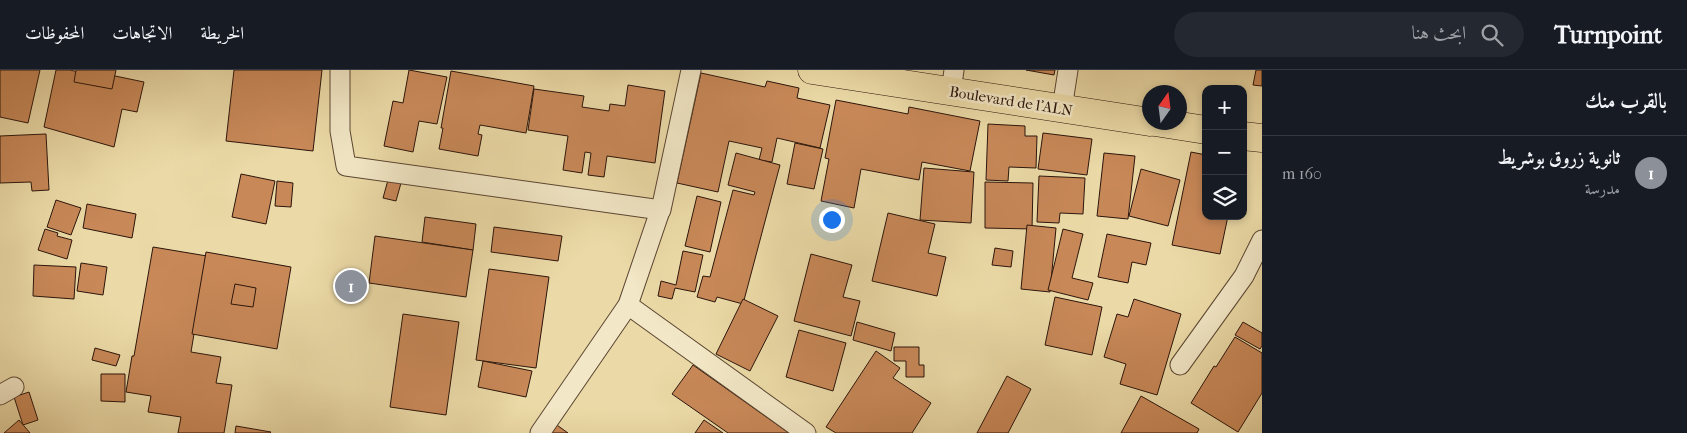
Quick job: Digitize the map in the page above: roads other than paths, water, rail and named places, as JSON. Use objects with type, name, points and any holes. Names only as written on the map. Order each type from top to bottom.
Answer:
[{"type":"main road","name":"Boulevard de l'ALN","points":[[812,70],[953,81],[1062,109],[1142,121]]},
{"type":"main road","points":[[1187,127],[1202,129]]},
{"type":"main road","points":[[1247,136],[1262,138]]},
{"type":"street","points":[[340,70],[340,131],[346,166],[661,210]]},
{"type":"street","points":[[540,433],[628,305],[661,210],[691,70]]},
{"type":"street","points":[[1062,109],[1068,70]]},
{"type":"street","points":[[1180,365],[1244,276],[1262,240]]},
{"type":"street","points":[[628,305],[806,433]]},
{"type":"place","name":"ثانوية زروق بوشريط","points":[[351,286]]}]
